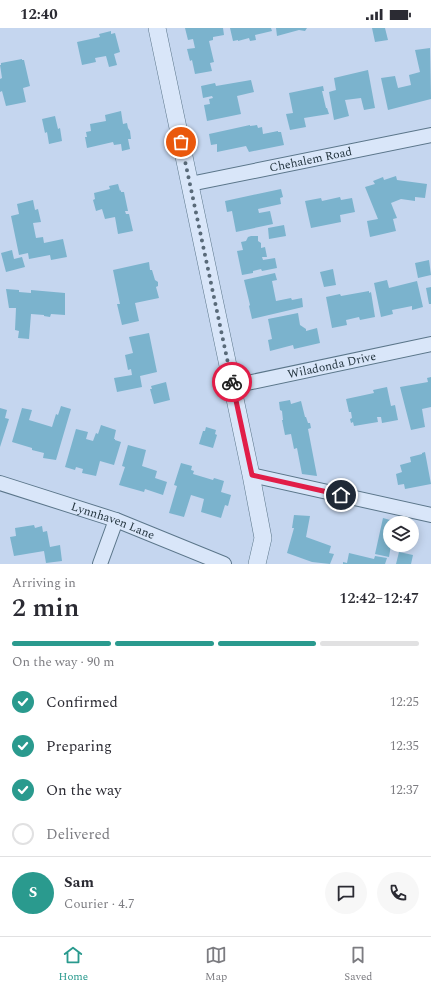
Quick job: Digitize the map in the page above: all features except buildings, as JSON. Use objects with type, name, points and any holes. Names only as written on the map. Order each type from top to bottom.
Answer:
[{"type":"street","points":[[156,28],[252,475],[263,538],[257,564]]},
{"type":"street","name":"Chehalem Road","points":[[190,184],[431,136]]},
{"type":"street","name":"Wiladonda Drive","points":[[233,386],[431,344]]},
{"type":"street","points":[[252,475],[431,515]]},
{"type":"street","name":"Lynnhaven Lane","points":[[0,483],[116,520],[224,564]]},
{"type":"street","points":[[100,564],[116,520]]},
{"type":"way so far","points":[[181,142],[232,382]]},
{"type":"route","points":[[232,382],[252,475],[341,495]]}]
